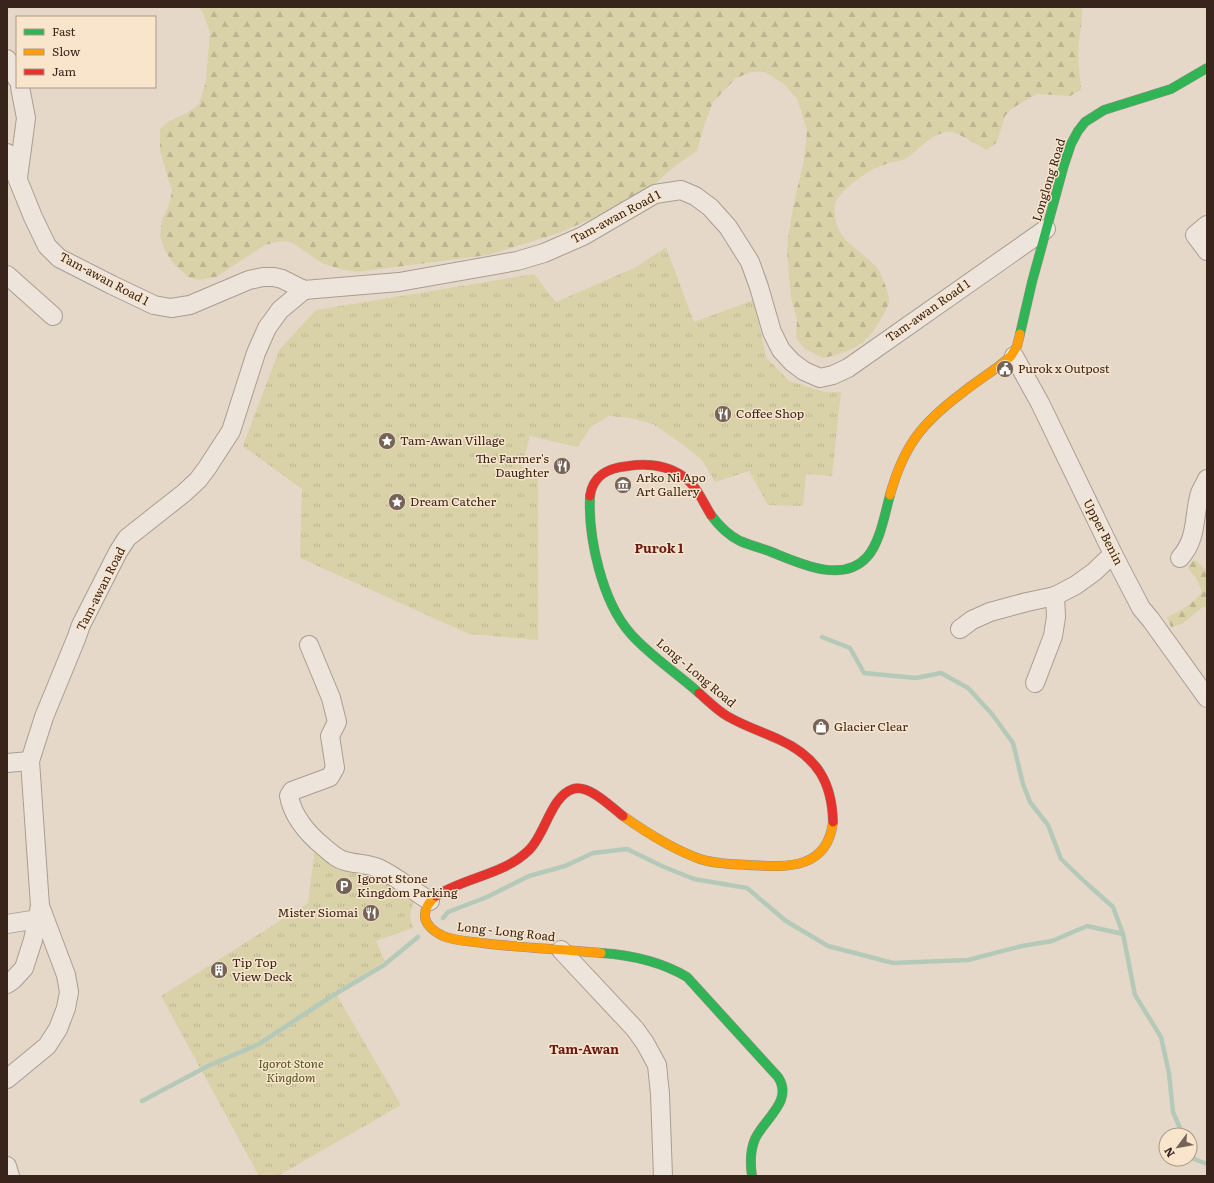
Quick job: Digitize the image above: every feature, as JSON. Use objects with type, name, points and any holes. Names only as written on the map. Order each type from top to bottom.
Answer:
[{"type":"main road","name":"Longlong Road","points":[[1014,356],[1046,229],[1069,148],[1079,130],[1091,115],[1113,105],[1160,94],[1176,87],[1207,68]]},
{"type":"main road","name":"Long - Long Road","points":[[752,1176],[749,1160],[753,1143],[767,1120],[778,1108],[783,1095],[783,1087],[780,1078],[774,1071],[686,977],[663,964],[631,956],[488,944],[447,938],[432,930],[425,917],[426,908],[430,902],[444,892],[506,866],[524,855],[537,840],[556,804],[569,792],[577,788],[585,789],[591,792],[638,826],[668,844],[695,857],[710,861],[723,864],[792,866],[802,863],[821,852],[830,840],[834,828],[834,818],[831,796],[823,778],[808,756],[790,744],[736,721],[717,709],[635,638],[615,612],[601,574],[592,527],[590,498],[593,485],[597,478],[604,472],[616,467],[643,464],[668,469],[684,476],[690,481],[701,496],[714,520],[726,533],[736,540],[819,570],[841,571],[854,568],[866,558],[875,543],[883,521],[895,474],[908,447],[917,435],[929,421],[962,393],[1014,356]]},
{"type":"street","points":[[7,59],[16,77]]},
{"type":"street","points":[[18,178],[26,118],[20,88]]},
{"type":"street","name":"Tam-awan Road 1","points":[[7,153],[33,217],[47,246],[59,258],[154,305],[171,308],[190,305],[249,280],[263,277],[282,279],[304,290],[399,282],[517,261],[544,253],[583,236],[655,194],[681,190],[695,196],[710,207],[728,227],[750,262],[760,287],[772,332],[782,350],[792,362],[804,371],[820,378],[833,375],[848,368],[1046,229]]},
{"type":"street","points":[[1207,225],[1194,235],[1207,251]]},
{"type":"street","points":[[7,275],[53,316]]},
{"type":"street","name":"Tam-awan Road","points":[[7,984],[24,968],[29,955],[39,913],[30,761],[44,717],[81,625],[118,552],[127,538],[188,489],[198,480],[207,468],[230,431],[256,353],[267,328],[280,310],[304,290]]},
{"type":"street","name":"Upper Benin","points":[[1014,356],[1040,404],[1141,608],[1207,698]]},
{"type":"street","points":[[1180,558],[1187,550],[1193,538],[1200,494],[1207,479]]},
{"type":"street","points":[[960,629],[972,620],[990,612],[1055,596],[1076,585],[1094,572],[1113,554]]},
{"type":"street","points":[[1035,683],[1053,636],[1056,616],[1055,596]]},
{"type":"street","points":[[309,644],[331,698],[337,722],[330,736],[335,768],[330,777],[292,791],[289,796],[293,811],[298,820],[312,837],[337,858],[377,868],[391,875],[430,902]]},
{"type":"street","points":[[7,763],[30,761]]},
{"type":"street","points":[[7,924],[39,913],[66,975],[69,992],[58,1029],[47,1046],[7,1079]]},
{"type":"street","points":[[561,950],[635,1029],[645,1043],[657,1065],[660,1094],[663,1176]]},
{"type":"street","points":[[7,1166],[10,1176]]},
{"type":"green space","points":[[199,7],[1082,7],[1078,54],[1081,90],[1070,96],[1037,94],[1011,109],[1005,116],[997,142],[987,150],[952,132],[939,134],[906,159],[886,164],[872,170],[843,192],[835,204],[836,223],[845,239],[878,269],[886,287],[889,300],[886,310],[874,330],[862,343],[848,351],[823,358],[805,349],[796,338],[797,319],[791,298],[787,252],[793,207],[804,160],[807,131],[798,100],[784,84],[765,72],[751,72],[736,78],[713,102],[697,151],[675,166],[647,191],[598,216],[559,233],[488,255],[357,272],[340,269],[322,263],[291,242],[281,241],[265,245],[216,277],[199,280],[188,277],[173,263],[164,249],[160,236],[162,220],[168,208],[172,191],[160,151],[160,129],[169,121],[187,113],[199,104],[206,81],[210,32]]},
{"type":"green space","name":"Tam-Awan Village","points":[[666,247],[694,322],[754,300],[766,357],[789,381],[825,392],[841,392],[832,476],[806,474],[803,506],[768,505],[749,471],[715,482],[702,460],[685,446],[653,424],[630,418],[609,416],[592,426],[577,447],[530,436],[522,467],[538,473],[538,640],[469,634],[300,558],[302,489],[243,446],[279,350],[316,310],[534,274],[556,302],[636,267]]},
{"type":"green space","points":[[1194,559],[1207,571],[1207,607],[1203,607],[1182,624],[1171,627],[1167,617],[1186,607],[1202,592],[1197,580],[1188,568]]},
{"type":"green space","name":"Igorot Stone Kingdom","points":[[315,847],[380,874],[414,899],[410,916],[413,928],[376,941],[385,961],[335,992],[401,1105],[278,1176],[259,1176],[161,996],[308,903]]},
{"type":"waterway","points":[[822,637],[850,648],[864,673],[916,678],[941,673],[968,688],[992,714],[1013,743],[1023,784],[1030,802],[1048,825],[1061,859],[1113,907],[1123,934],[1135,995],[1161,1037],[1169,1073],[1173,1112],[1180,1127]]},
{"type":"waterway","points":[[443,918],[448,912],[487,897],[529,876],[565,866],[593,853],[627,849],[664,867],[694,879],[747,888],[786,921],[828,946],[893,963],[968,960],[1022,946],[1052,941],[1087,926],[1123,934]]},
{"type":"waterway","points":[[142,1101],[208,1066],[259,1044],[332,996],[384,965],[418,937]]},
{"type":"waterway","points":[[1198,1161],[1207,1164]]},
{"type":"traffic: fast","points":[[1020,334],[1032,282],[1064,165],[1071,144],[1078,131],[1085,122],[1104,110],[1171,89],[1207,68]]},
{"type":"traffic: fast","points":[[711,515],[724,530],[740,541],[819,569],[845,569],[857,565],[872,551],[882,528],[890,495]]},
{"type":"traffic: fast","points":[[590,496],[591,531],[594,549],[605,587],[620,620],[630,633],[646,649],[699,693]]},
{"type":"traffic: fast","points":[[601,953],[624,955],[646,960],[677,971],[687,977],[778,1077],[782,1086],[780,1102],[755,1139],[751,1157],[752,1176]]},
{"type":"traffic: slow","points":[[890,495],[895,477],[916,436],[925,425],[948,404],[1011,356],[1017,346],[1020,334]]},
{"type":"traffic: slow","points":[[623,816],[660,840],[700,859],[724,864],[762,866],[790,865],[802,863],[813,858],[822,850],[829,838],[833,822]]},
{"type":"traffic: slow","points":[[436,896],[426,908],[425,917],[429,926],[434,931],[448,938],[497,945],[601,953]]},
{"type":"traffic: jam","points":[[590,496],[594,483],[608,471],[635,465],[664,467],[678,473],[692,484],[711,515]]},
{"type":"traffic: jam","points":[[699,693],[733,720],[780,740],[804,754],[820,772],[826,783],[830,795],[833,822]]},
{"type":"traffic: jam","points":[[436,896],[459,884],[496,871],[519,858],[535,843],[559,799],[565,793],[573,789],[579,788],[593,793],[623,816]]},
{"type":"place","name":"Purok x Outpost","points":[[1005,369]]},
{"type":"place","name":"Coffee Shop","points":[[723,414]]},
{"type":"place","name":"Tam-Awan Village","points":[[387,441]]},
{"type":"place","name":"The Farmer's Daughter","points":[[562,466]]},
{"type":"place","name":"Arko Ni Apo Art Gallery","points":[[623,485]]},
{"type":"place","name":"Dream Catcher","points":[[397,502]]},
{"type":"place","name":"Glacier Clear","points":[[821,727]]},
{"type":"place","name":"Igorot Stone Kingdom Parking","points":[[344,886]]},
{"type":"place","name":"Mister Siomai","points":[[371,913]]},
{"type":"place","name":"Tip Top View Deck","points":[[219,970]]},
{"type":"district","name":"Purok 1","points":[[659,548]]},
{"type":"district","name":"Tam-Awan","points":[[584,1049]]}]
